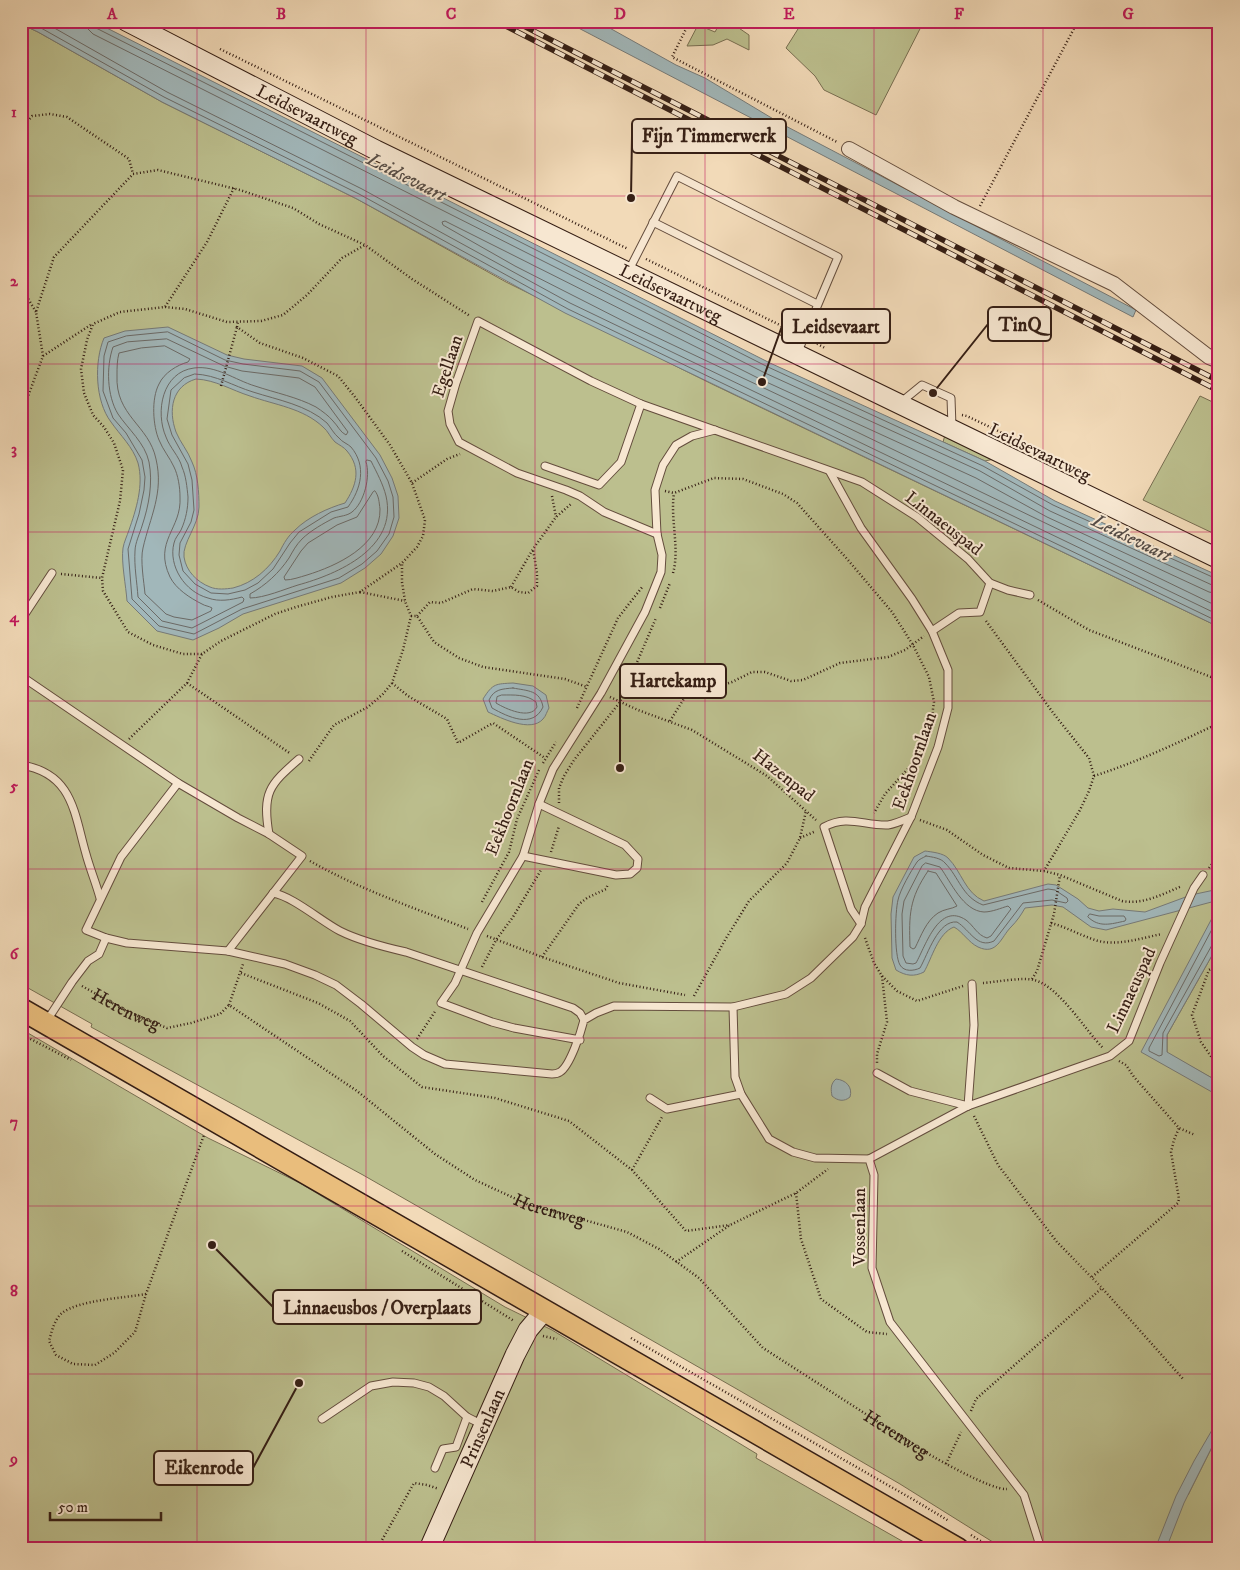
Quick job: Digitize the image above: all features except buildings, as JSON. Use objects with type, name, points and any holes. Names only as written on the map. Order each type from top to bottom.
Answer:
[{"type":"main road","points":[[21,1010],[958,1549]]},
{"type":"street","name":"Leidsevaartweg","points":[[126,21],[376,150],[628,272],[801,346],[899,404],[952,422],[1219,559]]},
{"type":"street","points":[[849,149],[974,217],[1114,284],[1209,357],[1219,361]]},
{"type":"street","name":"Prinsenlaan","points":[[429,1549],[453,1495],[475,1421],[528,1330],[544,1311]]},
{"type":"lane","points":[[628,272],[677,176],[838,257],[801,346]]},
{"type":"lane","points":[[653,222],[817,304]]},
{"type":"lane","name":"Egellaan","points":[[642,404],[591,381],[478,321],[448,411],[450,424],[459,442],[517,473],[580,496],[604,512],[657,534]]},
{"type":"lane","points":[[899,404],[922,385],[951,398],[952,422]]},
{"type":"lane","points":[[545,466],[599,484],[621,462],[642,404]]},
{"type":"lane","name":"Linnaeuspad","points":[[642,404],[862,482],[917,517],[968,559],[990,583],[1030,596]]},
{"type":"lane","name":"Eekhoornlaan","points":[[441,1002],[455,982],[477,933],[523,856],[538,804],[553,769],[601,693],[645,612],[661,572],[662,555],[657,534],[655,490],[663,465],[676,445],[692,436],[716,430]]},
{"type":"lane","name":"Eekhoornlaan","points":[[584,1020],[614,1006],[733,1007],[786,994],[811,978],[853,937],[861,924],[866,907],[911,817],[938,747],[948,708],[948,670],[932,631],[912,598],[862,528],[830,472]]},
{"type":"lane","points":[[21,620],[52,573]]},
{"type":"lane","points":[[932,631],[959,613],[980,612],[990,583]]},
{"type":"lane","points":[[21,676],[178,783],[268,834],[302,856],[228,951]]},
{"type":"lane","points":[[268,834],[266,819],[267,798],[276,779],[298,759]]},
{"type":"lane","points":[[21,765],[52,777],[67,793],[79,821],[86,853],[100,898]]},
{"type":"lane","points":[[178,783],[121,858],[86,930],[106,938],[127,943],[228,951],[315,974],[336,985],[412,1047],[424,1055],[445,1064],[552,1074],[560,1072],[566,1065],[580,1040],[584,1020],[580,1013],[573,1008],[377,945],[341,931],[280,894],[273,893]]},
{"type":"lane","points":[[523,856],[616,875],[630,874],[637,868],[638,859],[625,845],[538,804]]},
{"type":"lane","points":[[861,924],[851,909],[824,827],[834,822],[849,821],[889,825],[911,817]]},
{"type":"lane","name":"Linnaeuspad","points":[[869,1159],[968,1106],[1110,1056],[1129,1041],[1160,963],[1194,888],[1203,875]]},
{"type":"lane","points":[[45,1023],[88,961],[99,954],[106,938]]},
{"type":"lane","points":[[877,1073],[910,1091],[968,1106],[974,1025],[972,984]]},
{"type":"lane","points":[[441,1002],[492,1022],[580,1040]]},
{"type":"lane","points":[[733,1007],[736,1077],[741,1094],[769,1139],[793,1152],[815,1158],[869,1159]]},
{"type":"lane","points":[[650,1098],[667,1109],[741,1094]]},
{"type":"lane","name":"Vossenlaan","points":[[869,1159],[874,1175],[872,1268],[890,1322],[1024,1495],[1042,1549]]},
{"type":"lane","points":[[322,1419],[370,1386],[393,1382],[414,1382],[429,1387],[444,1396],[475,1421],[456,1447],[443,1449],[435,1468]]},
{"type":"path","points":[[690,21],[672,57],[849,149]]},
{"type":"path","points":[[706,21],[713,24],[714,21]]},
{"type":"path","points":[[974,217],[1078,21]]},
{"type":"path","name":"Leidsevaartweg","points":[[217,48],[637,254],[801,346],[830,350]]},
{"type":"path","points":[[21,130],[32,116],[50,114],[67,117],[129,159],[133,174]]},
{"type":"path","points":[[36,312],[54,257],[133,174],[158,170],[234,188],[293,208],[319,224],[365,245],[412,279],[478,321]]},
{"type":"path","points":[[165,307],[207,242],[234,188]]},
{"type":"path","points":[[43,356],[93,324],[120,312],[165,307],[185,309],[227,322],[261,322],[282,315],[307,295],[342,258],[365,245]]},
{"type":"path","points":[[21,287],[36,312],[43,356],[21,415]]},
{"type":"path","points":[[221,386],[238,322]]},
{"type":"path","points":[[93,324],[87,340],[81,369],[84,393],[92,415],[104,427],[114,443],[124,470],[120,501],[102,578],[104,592],[128,632],[153,645],[183,654],[202,654]]},
{"type":"path","points":[[123,745],[187,683],[202,654],[221,641],[275,614],[323,600],[360,592],[402,563],[417,547],[423,536],[425,520],[412,482],[390,446],[338,376],[303,358],[260,343],[237,327]]},
{"type":"path","name":"Leidsevaartweg","points":[[952,422],[967,416],[1028,446]]},
{"type":"path","points":[[412,482],[447,459],[472,449]]},
{"type":"path","name":"Eekhoornlaan","points":[[655,490],[674,493],[714,478],[743,479],[783,494],[797,503],[892,612],[913,645],[929,677],[934,702],[930,730],[915,761],[885,794],[868,823]]},
{"type":"path","points":[[550,484],[556,517]]},
{"type":"path","points":[[478,977],[496,940],[513,917],[552,848],[559,824],[559,788],[564,776],[574,760],[620,702],[668,589],[676,563],[672,508],[674,493]]},
{"type":"path","points":[[511,587],[533,549],[556,517],[580,496]]},
{"type":"path","points":[[411,616],[417,616],[430,602],[441,604],[474,589],[493,591],[511,587],[519,592],[528,593],[537,586],[533,549]]},
{"type":"path","points":[[307,764],[334,726],[368,707],[392,683],[403,650],[411,616],[405,601],[402,563]]},
{"type":"path","points":[[52,573],[102,578]]},
{"type":"path","points":[[573,716],[588,687],[618,618],[646,582]]},
{"type":"path","points":[[360,592],[405,601]]},
{"type":"path","points":[[1030,596],[1089,630],[1219,680]]},
{"type":"path","points":[[980,612],[1054,714],[1089,758],[1094,776],[1080,810],[1044,871]]},
{"type":"path","name":"Hazenpad","points":[[417,616],[434,642],[459,658],[483,667],[565,679],[588,687],[638,710],[692,730],[767,776],[824,827]]},
{"type":"path","points":[[670,721],[684,697],[732,682],[752,672],[765,672],[791,681],[803,680],[840,663],[888,657],[913,645],[932,631]]},
{"type":"path","points":[[187,683],[298,759]]},
{"type":"path","points":[[392,683],[408,696],[447,719],[458,743],[493,724],[545,758]]},
{"type":"path","points":[[1094,776],[1134,763],[1219,723]]},
{"type":"path","name":"Eekhoornlaan","points":[[481,903],[509,852],[517,819],[545,758],[559,737]]},
{"type":"path","points":[[694,996],[749,901],[787,863],[800,838],[806,810]]},
{"type":"path","points":[[911,817],[947,830],[983,855],[1009,868],[1044,871],[1060,875],[1122,901],[1142,902],[1184,885],[1194,888]]},
{"type":"path","points":[[800,838],[824,827]]},
{"type":"path","points":[[1203,875],[1219,855]]},
{"type":"path","points":[[302,856],[341,878],[542,957],[619,982],[705,998],[718,1007]]},
{"type":"path","points":[[542,957],[579,904],[606,889],[612,873]]},
{"type":"path","points":[[1032,979],[1037,971],[1054,914],[1060,875]]},
{"type":"path","points":[[1051,923],[1096,941],[1112,943],[1171,932],[1174,934]]},
{"type":"path","points":[[861,924],[874,963],[882,976],[897,991],[917,1001],[972,984],[1032,979],[1041,982],[1058,995],[1074,1012],[1091,1037],[1110,1056],[1126,1065],[1134,1077],[1179,1128],[1196,1135]]},
{"type":"path","points":[[229,1005],[241,973],[245,955]]},
{"type":"path","points":[[1219,964],[1209,970],[1192,1015],[1201,1042],[1219,1068]]},
{"type":"path","points":[[241,973],[318,1003],[350,1021],[383,1056],[422,1087],[496,1098],[569,1121],[632,1170],[686,1231],[730,1226]]},
{"type":"path","points":[[877,1073],[877,1054],[886,1022],[882,976]]},
{"type":"path","name":"Herenweg","points":[[72,982],[91,990],[128,1012],[167,1028],[191,1024],[220,1014],[229,1005],[357,1091],[435,1154],[476,1180],[527,1204],[627,1232],[659,1249],[700,1278],[763,1348],[946,1464],[996,1488],[1002,1490],[1018,1488]]},
{"type":"path","points":[[412,1047],[441,1002]]},
{"type":"path","points":[[968,1106],[998,1165],[1057,1242],[1092,1277],[1184,1380]]},
{"type":"path","points":[[632,1170],[667,1109]]},
{"type":"path","points":[[1092,1277],[1178,1203],[1179,1198],[1171,1152],[1179,1128]]},
{"type":"path","points":[[146,1294],[74,1306],[61,1314],[53,1325],[49,1341],[56,1355],[73,1364],[95,1365],[114,1353],[135,1332],[146,1294],[207,1129]]},
{"type":"path","points":[[676,1262],[730,1226],[796,1193],[842,1159]]},
{"type":"path","points":[[796,1193],[801,1239],[821,1299],[867,1332],[901,1336]]},
{"type":"path","points":[[946,1464],[976,1399],[1102,1288]]},
{"type":"path","points":[[377,1549],[414,1483],[427,1485],[453,1495]]},
{"type":"green space","points":[[721,21],[735,21],[733,24],[749,35],[749,50],[727,39],[713,45],[687,46],[698,25],[715,32]]},
{"type":"green space","points":[[803,21],[924,21],[876,115],[824,90],[815,76],[786,48]]},
{"type":"green space","points":[[21,24],[162,102],[357,199],[506,282],[714,385],[1219,627],[1219,909],[1148,1049],[1219,1092],[1219,1420],[1188,1495],[1219,1433],[1219,1549],[1004,1549],[900,1484],[742,1392],[363,1175],[91,1027],[92,1024],[21,984]]},
{"type":"green space","points":[[1200,396],[1219,405],[1219,536],[1143,500]]},
{"type":"green space","points":[[945,435],[994,459],[985,461],[943,442]]},
{"type":"green space","points":[[1219,943],[1219,1082],[1167,1053],[1167,1035]]},
{"type":"green space","points":[[21,1029],[208,1138],[300,1183],[505,1307],[552,1330],[757,1454],[756,1458],[916,1549],[21,1549]]},
{"type":"water","points":[[21,21],[93,21],[770,363],[985,461],[1055,501],[1219,576],[1219,627],[565,313],[357,199],[162,102],[21,24]]},
{"type":"water","points":[[565,21],[597,21],[676,65],[705,78],[780,123],[1136,310],[1133,317]]},
{"type":"water","points":[[168,327],[227,355],[302,366],[322,378],[380,455],[392,478],[398,496],[399,518],[393,536],[381,554],[365,568],[341,583],[243,614],[193,640],[157,631],[127,601],[123,548],[140,489],[140,471],[133,452],[106,413],[99,393],[99,358],[104,338],[125,331]],"holes":[[[196,379],[217,383],[307,415],[323,427],[335,442],[346,450],[355,464],[356,477],[345,503],[318,514],[300,525],[288,537],[276,558],[266,569],[254,579],[233,588],[216,589],[201,582],[187,567],[184,557],[184,552],[198,514],[198,490],[194,467],[176,432],[172,407],[177,393],[182,387]]]},
{"type":"water","points":[[513,683],[533,686],[546,695],[549,708],[544,718],[538,723],[524,725],[500,718],[488,712],[483,699],[492,687],[499,684]]},
{"type":"water","points":[[925,851],[946,856],[972,893],[984,901],[1048,884],[1056,885],[1088,908],[1099,911],[1113,909],[1145,912],[1191,895],[1219,889],[1219,900],[1106,930],[1091,927],[1063,907],[1052,905],[1025,908],[998,944],[990,949],[978,947],[954,927],[948,930],[936,946],[924,972],[917,975],[907,975],[896,970],[892,958],[891,914],[893,897],[914,857]]},
{"type":"water","points":[[1219,905],[1219,943],[1167,1035],[1167,1052],[1219,1082],[1219,1096],[1141,1052]]},
{"type":"water","points":[[836,1079],[846,1082],[850,1087],[851,1093],[848,1099],[841,1100],[832,1096],[831,1089]]},
{"type":"water","points":[[1219,1418],[1219,1433],[1184,1503],[1166,1549],[1155,1549],[1176,1496]]},
{"type":"railway","points":[[496,21],[1219,391]]},
{"type":"railway","points":[[514,21],[1219,381]]},
{"type":"place","name":"Fijn Timmerwerk","points":[[631,198]]},
{"type":"place","name":"Leidsevaart","points":[[762,382]]},
{"type":"place","name":"TinQ","points":[[933,393]]},
{"type":"place","name":"Hartekamp","points":[[620,768]]},
{"type":"place","name":"Linnaeusbos / Overplaats","points":[[212,1245]]},
{"type":"place","name":"Eikenrode","points":[[299,1383]]}]
